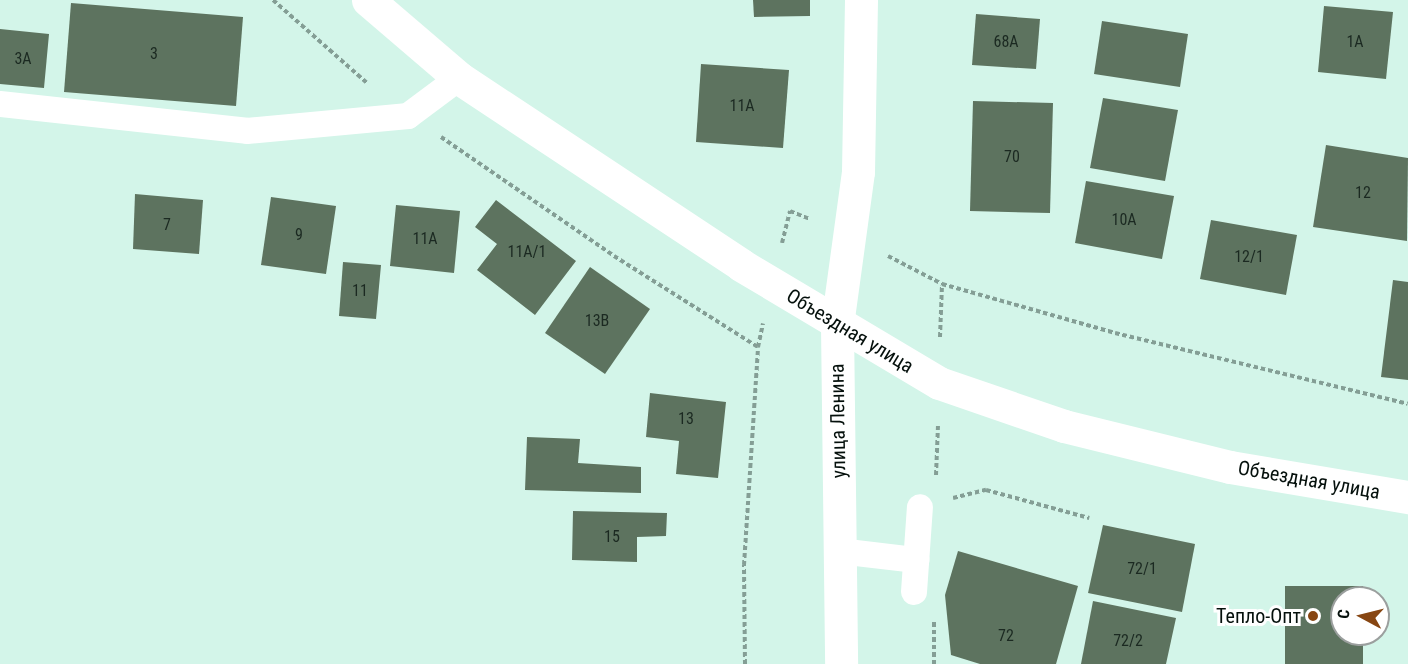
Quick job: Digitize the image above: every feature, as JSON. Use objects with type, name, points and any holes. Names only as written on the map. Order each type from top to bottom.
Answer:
[{"type":"main road","name":"Объездная улица","points":[[368,0],[459,78],[771,284],[837,325],[939,383],[1064,426],[1230,467],[1408,497]]},
{"type":"main road","name":"улица Ленина","points":[[841,664],[837,325],[858,172],[861,0]]},
{"type":"lane","points":[[0,104],[247,131],[408,116],[459,78]]},
{"type":"lane","points":[[914,592],[920,507]]},
{"type":"lane","points":[[839,551],[916,560]]},
{"type":"path","points":[[273,0],[318,43],[408,116],[614,256],[758,347]]},
{"type":"path","points":[[745,664],[744,565],[758,347],[790,211],[850,236],[942,284],[1115,333],[1408,404]]},
{"type":"path","points":[[945,500],[986,490],[1089,518]]},
{"type":"building","points":[[753,0],[810,0],[810,16],[754,17]]},
{"type":"building","points":[[71,3],[243,17],[236,106],[64,92]]},
{"type":"building","points":[[1324,6],[1393,12],[1386,79],[1318,72]]},
{"type":"building","points":[[976,14],[1040,19],[1036,69],[972,65]]},
{"type":"building","points":[[1102,21],[1188,34],[1180,87],[1094,74]]},
{"type":"building","points":[[0,29],[49,34],[44,88],[0,84]]},
{"type":"building","points":[[701,64],[789,70],[783,148],[696,142]]},
{"type":"building","points":[[1103,98],[1178,110],[1165,181],[1090,168]]},
{"type":"building","points":[[973,101],[1053,103],[1050,213],[970,211]]},
{"type":"building","points":[[1326,145],[1408,158],[1407,241],[1313,227]]},
{"type":"building","points":[[1086,181],[1174,196],[1162,259],[1075,243]]},
{"type":"building","points":[[135,194],[203,200],[199,254],[133,249]]},
{"type":"building","points":[[271,197],[336,206],[326,274],[261,265]]},
{"type":"building","points":[[496,200],[576,261],[535,315],[477,270],[497,244],[475,227]]},
{"type":"building","points":[[396,205],[460,211],[454,273],[390,266]]},
{"type":"building","points":[[1211,220],[1297,235],[1286,295],[1200,279]]},
{"type":"building","points":[[343,262],[381,265],[376,319],[339,316]]},
{"type":"building","points":[[590,267],[650,309],[605,374],[545,333]]},
{"type":"building","points":[[1393,280],[1408,282],[1408,380],[1381,377]]},
{"type":"building","points":[[650,393],[726,402],[718,478],[676,474],[679,441],[646,437]]},
{"type":"building","points":[[527,437],[580,439],[578,463],[641,467],[641,493],[525,490]]},
{"type":"building","points":[[573,511],[667,513],[666,536],[637,537],[637,562],[572,560]]},
{"type":"building","points":[[1103,525],[1195,544],[1182,612],[1088,593]]},
{"type":"building","points":[[958,551],[1078,586],[1056,664],[980,664],[951,655],[945,595]]},
{"type":"building","name":"Тепло-Опт","points":[[1285,586],[1330,586],[1330,646],[1363,646],[1363,664],[1285,664]]},
{"type":"building","points":[[1093,601],[1176,618],[1166,664],[1081,664]]},
{"type":"place","name":"Тепло-Опт","points":[[1313,616]]}]
